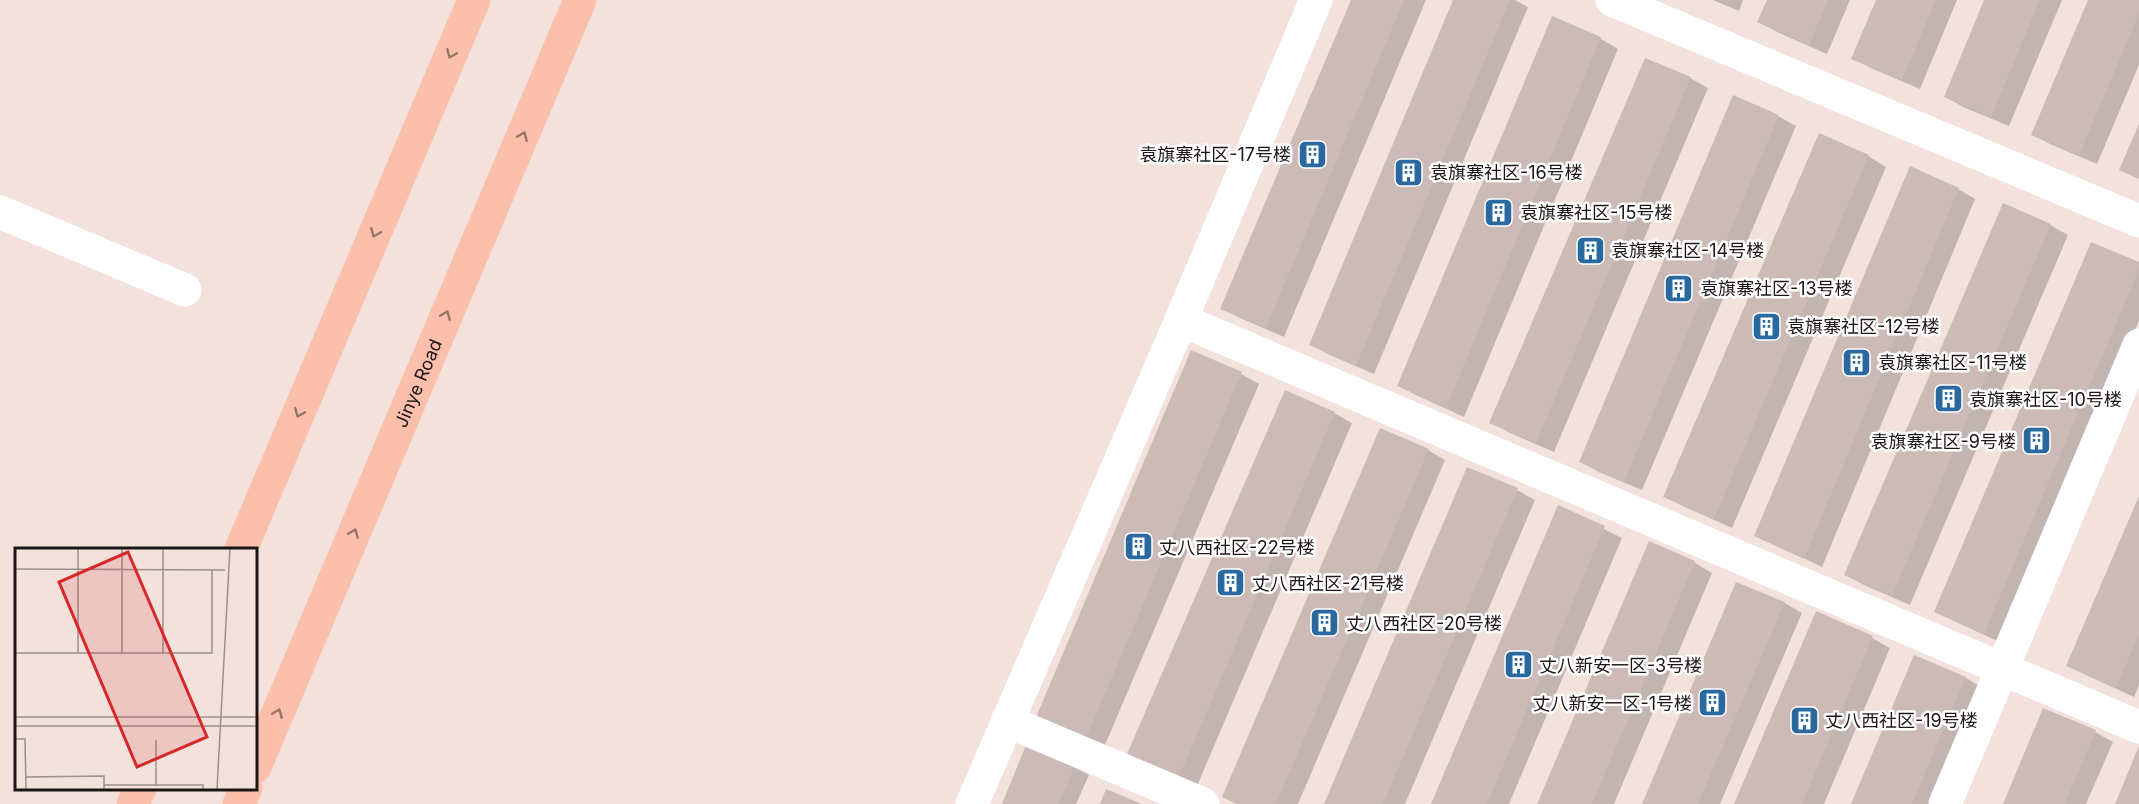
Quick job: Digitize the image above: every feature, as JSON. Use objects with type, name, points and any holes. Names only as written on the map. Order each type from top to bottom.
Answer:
[{"type":"main road","points":[[241,548],[474,0]]},
{"type":"main road","name":"Jinye Road","points":[[256,765],[580,0]]},
{"type":"main road","points":[[133,804],[140,789]]},
{"type":"main road","points":[[239,804],[246,789]]},
{"type":"street","points":[[972,804],[1316,0]]},
{"type":"street","points":[[1612,0],[2139,221]]},
{"type":"street","points":[[0,212],[185,290]]},
{"type":"street","points":[[1181,320],[2139,727]]},
{"type":"street","points":[[1945,804],[2139,345]]},
{"type":"street","points":[[1007,721],[1203,804]]},
{"type":"building","name":"袁旗寨社区-17号楼","points":[[1351,0],[1404,0],[1266,328],[1220,309]]},
{"type":"building","name":"袁旗寨社区-16号楼","points":[[1453,0],[1510,0],[1356,366],[1309,345]]},
{"type":"building","points":[[1767,0],[1828,0],[1809,45],[1757,22]]},
{"type":"building","points":[[1876,0],[1936,0],[1902,80],[1851,59]]},
{"type":"building","points":[[1984,0],[2040,0],[1991,117],[1944,97]]},
{"type":"building","points":[[2088,0],[2139,0],[2139,14],[2079,155],[2031,135]]},
{"type":"building","name":"袁旗寨社区-15号楼","points":[[1552,16],[1601,37],[1446,408],[1397,386]]},
{"type":"building","name":"袁旗寨社区-14号楼","points":[[1645,58],[1691,77],[1536,443],[1489,423]]},
{"type":"building","name":"袁旗寨社区-13号楼","points":[[1733,95],[1779,115],[1624,482],[1579,462]]},
{"type":"building","points":[[2139,124],[2139,179],[2119,170]]},
{"type":"building","name":"袁旗寨社区-12号楼","points":[[1819,133],[1869,155],[1714,519],[1663,497]]},
{"type":"building","name":"袁旗寨社区-11号楼","points":[[1910,166],[1959,188],[1804,559],[1754,536]]},
{"type":"building","name":"袁旗寨社区-10号楼","points":[[2003,203],[2051,224],[1892,596],[1844,575]]},
{"type":"building","name":"袁旗寨社区-9号楼","points":[[2091,242],[2139,262],[2139,270],[1984,634],[1934,612]]},
{"type":"building","name":"丈八西社区-22号楼","points":[[1191,350],[1242,372],[1084,743],[1034,722]]},
{"type":"building","name":"丈八西社区-21号楼","points":[[1285,390],[1335,412],[1179,777],[1127,754]]},
{"type":"building","name":"丈八西社区-20号楼","points":[[1380,428],[1429,449],[1276,804],[1237,804],[1222,797]]},
{"type":"building","points":[[1467,467],[1518,488],[1383,804],[1324,804]]},
{"type":"building","points":[[2139,496],[2139,634],[2116,688],[2066,666]]},
{"type":"building","name":"丈八新安一区-3号楼","points":[[1558,505],[1605,526],[1487,804],[1431,804]]},
{"type":"building","points":[[1649,541],[1695,561],[1592,804],[1537,804]]},
{"type":"building","name":"丈八新安一区-1号楼","points":[[1736,582],[1785,602],[1698,804],[1642,804]]},
{"type":"building","name":"丈八西社区-19号楼","points":[[1816,611],[1873,636],[1802,804],[1734,804]]},
{"type":"building","points":[[1914,655],[1966,677],[1912,804],[1851,804]]},
{"type":"building","points":[[2043,708],[2096,730],[2065,804],[2003,804]]},
{"type":"building","points":[[1026,745],[1075,765],[1059,804],[1002,804]]},
{"type":"building","points":[[2139,746],[2139,804],[2115,804]]},
{"type":"building","points":[[1106,789],[1142,804],[1100,804]]},
{"type":"place","name":"袁旗寨社区-17号楼","points":[[1312,154]]},
{"type":"place","name":"袁旗寨社区-16号楼","points":[[1409,172]]},
{"type":"place","name":"袁旗寨社区-15号楼","points":[[1499,212]]},
{"type":"place","name":"袁旗寨社区-14号楼","points":[[1590,250]]},
{"type":"place","name":"袁旗寨社区-13号楼","points":[[1679,288]]},
{"type":"place","name":"袁旗寨社区-12号楼","points":[[1766,326]]},
{"type":"place","name":"袁旗寨社区-11号楼","points":[[1857,362]]},
{"type":"place","name":"袁旗寨社区-10号楼","points":[[1948,399]]},
{"type":"place","name":"袁旗寨社区-9号楼","points":[[2037,441]]},
{"type":"place","name":"丈八西社区-22号楼","points":[[1138,547]]},
{"type":"place","name":"丈八西社区-21号楼","points":[[1231,583]]},
{"type":"place","name":"丈八西社区-20号楼","points":[[1325,623]]},
{"type":"place","name":"丈八新安一区-3号楼","points":[[1518,665]]},
{"type":"place","name":"丈八新安一区-1号楼","points":[[1713,703]]},
{"type":"place","name":"丈八西社区-19号楼","points":[[1804,720]]}]
